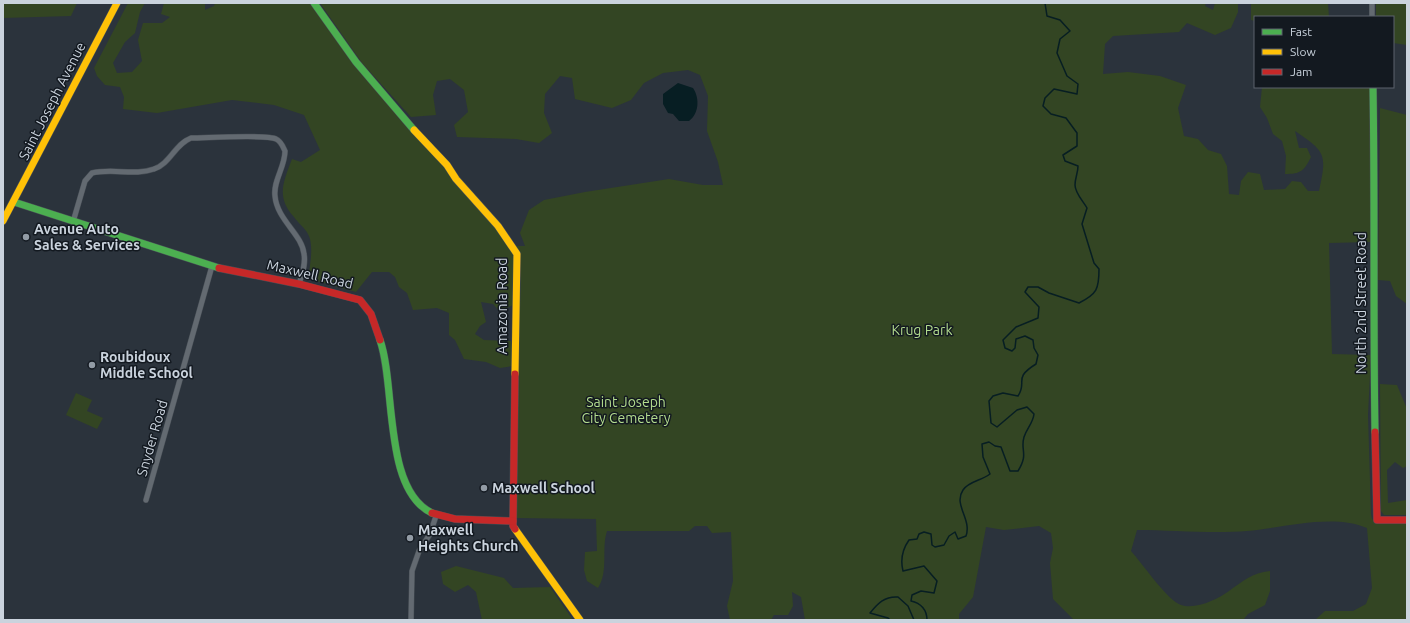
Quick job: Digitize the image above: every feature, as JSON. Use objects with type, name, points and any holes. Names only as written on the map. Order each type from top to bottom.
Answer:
[{"type":"street","name":"Saint Joseph Avenue","points":[[3,228],[14,202],[117,3]]},
{"type":"street","name":"Amazonia Road","points":[[314,3],[356,62],[396,111],[448,165],[456,179],[498,226],[517,254],[512,465],[513,526],[580,620]]},
{"type":"street","points":[[1372,3],[1372,16]]},
{"type":"street","name":"North 2nd Street Road","points":[[1373,88],[1375,210],[1373,301],[1376,520],[1407,520]]},
{"type":"street","points":[[73,222],[85,181],[92,173],[154,169],[164,163],[184,141],[191,138],[259,137],[276,139],[281,142],[285,151],[276,184],[275,196],[279,212],[304,252],[304,266],[299,284]]},
{"type":"street","name":"Maxwell Road","points":[[14,202],[212,266],[299,284],[354,297],[360,300],[371,314],[381,343],[386,367],[398,462],[402,477],[414,499],[427,511],[436,516]]},
{"type":"street","name":"Saint Joseph Avenue","points":[[3,221],[10,210]]},
{"type":"street","name":"Snyder Road","points":[[146,500],[212,266]]},
{"type":"street","points":[[411,620],[412,571],[418,551],[430,534],[436,516],[450,519],[513,521]]},
{"type":"green space","points":[[3,3],[77,3],[71,16],[3,18]]},
{"type":"green space","points":[[128,3],[145,3],[140,12],[135,33],[125,42],[113,63],[117,73],[132,72],[142,61],[138,40],[143,23],[162,23],[170,17],[161,14],[164,3],[205,3],[205,10],[214,6],[215,3],[313,3],[356,65],[494,223],[513,253],[516,264],[516,304],[499,311],[493,304],[481,302],[486,322],[480,326],[475,334],[484,340],[511,341],[513,366],[500,368],[486,362],[464,359],[455,340],[449,335],[449,313],[437,308],[413,310],[407,293],[399,287],[395,277],[389,272],[372,272],[356,292],[313,280],[309,274],[311,254],[310,238],[288,210],[283,196],[284,183],[292,159],[301,162],[320,150],[304,115],[274,105],[232,100],[157,113],[123,109],[124,97],[120,87],[105,85],[97,76],[94,68]]},
{"type":"green space","points":[[320,3],[1206,3],[1205,6],[1213,10],[1215,3],[1238,3],[1238,12],[1231,28],[1215,35],[1187,23],[1179,32],[1113,36],[1105,44],[1103,74],[1128,72],[1160,76],[1186,85],[1178,108],[1184,136],[1198,139],[1208,150],[1221,154],[1227,166],[1229,194],[1239,195],[1241,181],[1248,172],[1260,174],[1264,190],[1285,189],[1292,181],[1301,182],[1308,191],[1319,191],[1322,179],[1322,155],[1313,144],[1295,131],[1299,148],[1307,148],[1311,157],[1304,169],[1301,171],[1285,174],[1286,156],[1282,141],[1273,134],[1267,118],[1260,107],[1262,88],[1372,88],[1370,242],[1329,243],[1332,354],[1371,355],[1368,415],[1371,514],[1372,519],[1377,521],[1407,520],[1407,620],[1315,620],[1325,611],[1353,611],[1366,604],[1372,588],[1367,528],[1339,522],[1307,523],[1234,532],[1137,530],[1131,551],[1162,589],[1181,605],[1193,606],[1206,603],[1253,576],[1270,571],[1270,591],[1265,605],[1248,614],[1243,620],[1074,620],[1053,599],[1050,563],[1053,548],[1051,533],[1039,526],[1004,530],[986,527],[973,597],[959,614],[959,620],[805,620],[801,597],[792,592],[793,606],[788,615],[774,615],[771,620],[730,620],[727,606],[733,581],[731,532],[712,533],[707,526],[695,526],[689,531],[607,531],[605,538],[603,574],[598,588],[587,581],[584,570],[585,552],[597,551],[596,519],[515,518],[521,260],[520,253],[516,246],[525,246],[520,233],[529,210],[544,200],[669,179],[703,185],[723,185],[718,162],[707,131],[708,96],[700,75],[688,70],[663,73],[644,83],[631,100],[612,108],[575,99],[572,78],[560,76],[545,94],[544,113],[552,133],[539,143],[516,139],[457,137],[454,125],[468,112],[464,90],[450,79],[437,81],[433,95],[436,115],[411,117],[362,63]]},
{"type":"green space","points":[[1251,3],[1328,3],[1329,16],[1254,16],[1254,21],[1251,20]]},
{"type":"green space","points":[[1376,3],[1407,3],[1407,45],[1394,43],[1394,16],[1376,16]]},
{"type":"green space","points":[[1380,108],[1407,115],[1407,304],[1396,296],[1390,281],[1378,280]]},
{"type":"green space","points":[[1380,384],[1397,385],[1407,409],[1407,466],[1403,468],[1395,462],[1387,470],[1388,503],[1407,500],[1407,515],[1384,515],[1381,511]]},
{"type":"green space","points":[[76,393],[92,400],[87,411],[103,418],[97,429],[66,415]]},
{"type":"green space","points":[[456,566],[504,578],[513,588],[550,587],[573,620],[482,620],[476,592],[468,585],[455,592],[443,584],[441,572]]},
{"type":"shaded area","points":[[678,83],[693,88],[697,96],[697,110],[689,121],[679,121],[673,114],[668,113],[663,104],[663,94]]},
{"type":"waterway","points":[[927,620],[925,610],[918,603],[911,601],[912,595],[921,591],[934,593],[937,581],[924,566],[903,571],[903,551],[909,540],[917,539],[919,534],[924,532],[931,534],[932,545],[935,547],[944,545],[949,536],[955,532],[958,539],[966,536],[967,524],[960,501],[963,490],[968,485],[990,474],[983,457],[982,444],[989,442],[995,446],[1001,447],[1010,471],[1018,471],[1023,460],[1024,437],[1034,414],[1027,407],[1017,410],[997,427],[991,423],[989,401],[993,396],[1003,393],[1018,396],[1021,391],[1022,377],[1024,373],[1036,364],[1038,355],[1034,348],[1033,340],[1025,336],[1016,339],[1015,348],[1012,351],[1005,348],[1003,340],[1016,327],[1038,318],[1039,307],[1025,292],[1028,287],[1038,287],[1049,293],[1079,303],[1093,294],[1096,290],[1098,281],[1099,269],[1094,263],[1082,224],[1087,208],[1075,188],[1078,166],[1065,161],[1063,155],[1077,146],[1077,133],[1066,118],[1051,114],[1043,106],[1045,98],[1054,89],[1077,94],[1078,84],[1067,76],[1057,53],[1060,39],[1070,31],[1060,20],[1047,16],[1045,3]]},
{"type":"waterway","points":[[890,620],[888,618],[870,613],[882,601],[893,597],[898,597],[908,606],[914,620]]},
{"type":"traffic: fast","points":[[314,3],[356,62],[414,130]]},
{"type":"traffic: fast","points":[[1373,88],[1375,432]]},
{"type":"traffic: fast","points":[[14,202],[219,268]]},
{"type":"traffic: fast","points":[[380,340],[385,360],[398,460],[405,483],[416,501],[432,513]]},
{"type":"traffic: slow","points":[[3,221],[117,3]]},
{"type":"traffic: slow","points":[[414,130],[447,165],[456,179],[498,226],[517,254],[515,374]]},
{"type":"traffic: slow","points":[[515,529],[580,620]]},
{"type":"traffic: jam","points":[[219,268],[299,284],[360,300],[371,314],[380,340]]},
{"type":"traffic: jam","points":[[515,374],[513,526],[515,529]]},
{"type":"traffic: jam","points":[[1375,432],[1377,520],[1407,520]]},
{"type":"traffic: jam","points":[[432,513],[455,519],[513,521]]},
{"type":"place","name":"Avenue Auto Sales & Services","points":[[26,237]]},
{"type":"place","name":"Roubidoux Middle School","points":[[92,365]]},
{"type":"place","name":"Maxwell School","points":[[484,488]]},
{"type":"place","name":"Maxwell Heights Church","points":[[410,538]]},
{"type":"park label","name":"Krug Park","points":[[922,330]]},
{"type":"park label","name":"Saint Joseph City Cemetery","points":[[626,410]]}]
